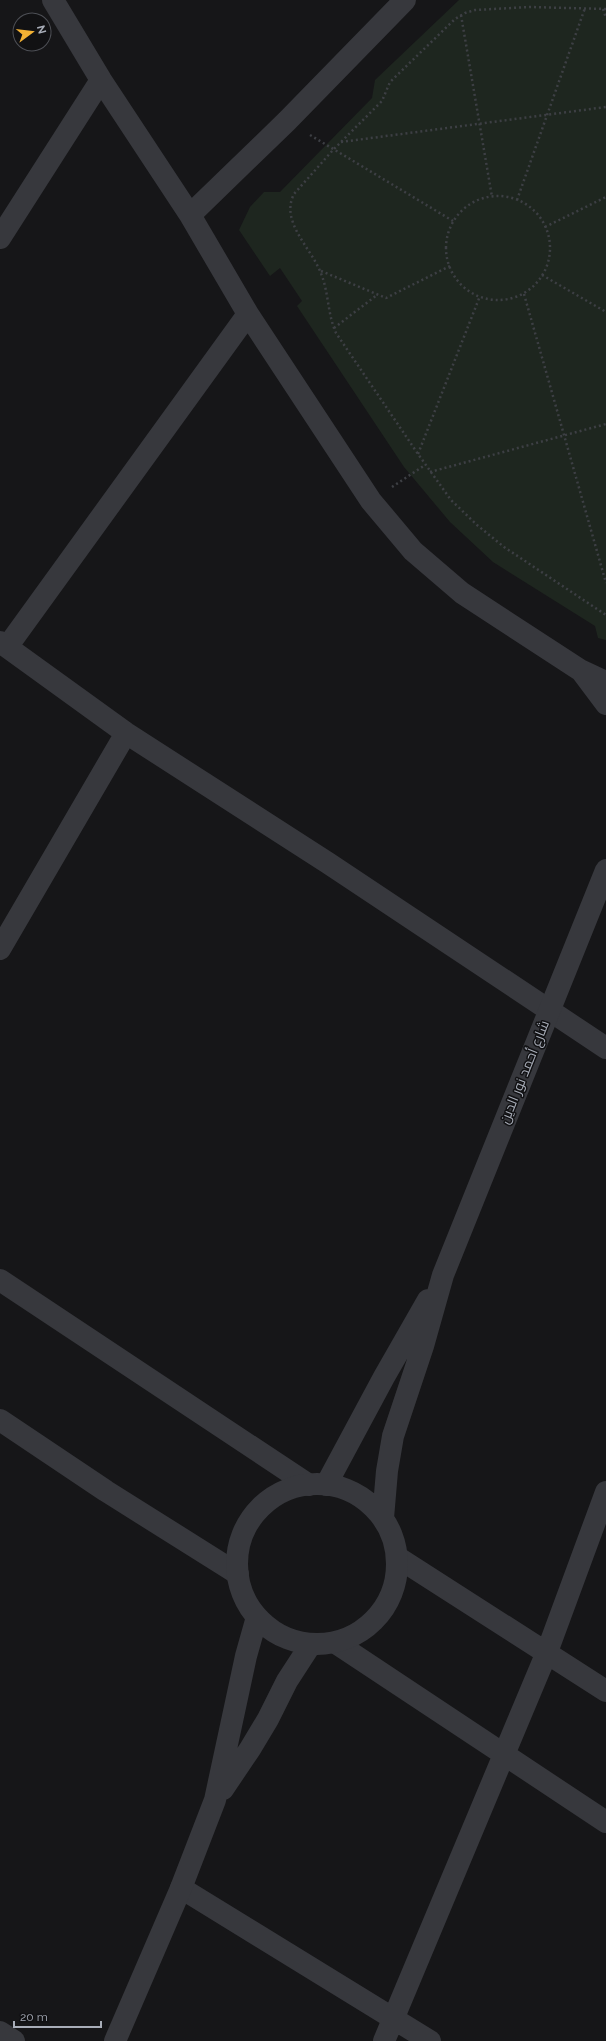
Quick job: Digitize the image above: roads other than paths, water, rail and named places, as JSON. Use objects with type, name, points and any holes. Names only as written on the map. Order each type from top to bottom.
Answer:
[{"type":"street","points":[[53,0],[101,80],[190,214],[248,314],[371,501],[413,551],[462,593],[580,670],[606,682]]},
{"type":"street","points":[[190,214],[287,121],[405,0]]},
{"type":"street","points":[[0,238],[101,80]]},
{"type":"street","points":[[248,314],[4,645],[126,733],[328,863],[606,1048]]},
{"type":"street","points":[[580,670],[606,704]]},
{"type":"street","points":[[0,949],[126,733]]},
{"type":"street","name":"شارع أحمد نور الدين","points":[[443,1275],[606,870]]},
{"type":"street","points":[[318,1485],[384,1377],[443,1275]]},
{"type":"street","points":[[383,1518],[387,1471],[393,1436],[423,1346],[443,1275]]},
{"type":"street","points":[[0,1280],[318,1485]]},
{"type":"street","points":[[0,1420],[106,1491],[238,1574]]},
{"type":"street","points":[[318,1485],[343,1488],[358,1495],[371,1505],[383,1518],[392,1536],[397,1557],[397,1573],[394,1589],[387,1604],[377,1618],[365,1629],[336,1643],[311,1644],[295,1642],[281,1636],[257,1616],[248,1604],[238,1574],[240,1542],[246,1528],[255,1514],[279,1494],[318,1485]]},
{"type":"street","points":[[384,2041],[547,1652],[606,1492]]},
{"type":"street","points":[[397,1557],[606,1691]]},
{"type":"street","points":[[115,2041],[181,1888],[216,1800],[246,1656],[257,1616]]},
{"type":"street","points":[[336,1643],[606,1822]]},
{"type":"street","points":[[216,1800],[250,1749],[268,1719],[287,1681],[311,1644]]},
{"type":"street","points":[[181,1888],[430,2041]]},
{"type":"street","points":[[0,2032],[14,2041]]}]
